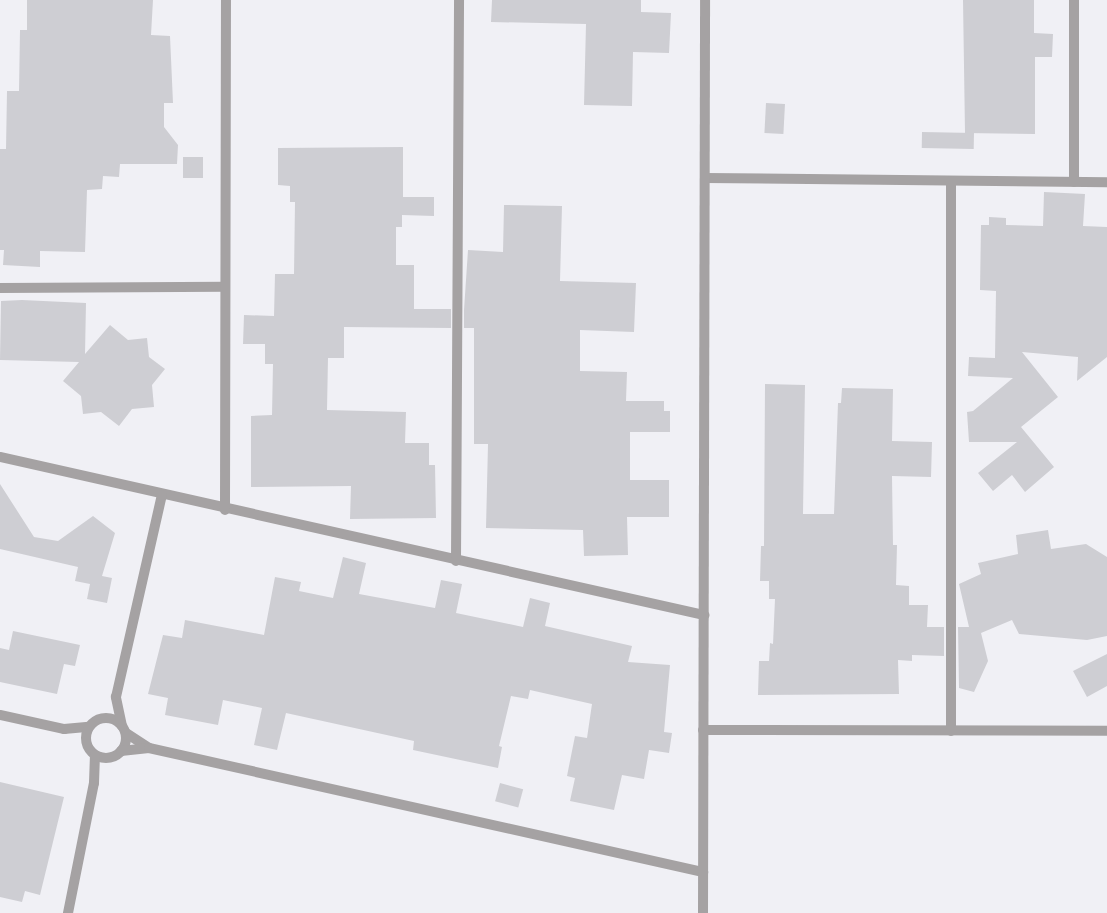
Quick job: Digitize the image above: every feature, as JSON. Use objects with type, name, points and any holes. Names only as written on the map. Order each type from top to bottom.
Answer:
[{"type":"street","points":[[225,510],[226,0]]},
{"type":"street","points":[[456,561],[459,0]]},
{"type":"street","points":[[703,913],[705,0]]},
{"type":"street","points":[[1074,0],[1074,182]]},
{"type":"street","points":[[705,178],[1107,182]]},
{"type":"street","points":[[950,181],[951,731]]},
{"type":"street","points":[[0,288],[225,287]]},
{"type":"street","points":[[0,457],[225,510],[704,615]]},
{"type":"street","points":[[86,743],[89,728],[100,718],[116,697],[162,495]]},
{"type":"street","points":[[116,697],[124,729],[121,751]]},
{"type":"street","points":[[0,715],[64,729],[89,728]]},
{"type":"street","points":[[100,718],[116,720],[124,729],[149,748]]},
{"type":"street","points":[[64,729],[86,743],[95,755],[94,783],[68,913]]},
{"type":"street","points":[[703,730],[1107,731]]},
{"type":"street","points":[[94,783],[110,757],[121,751],[149,748],[703,872]]},
{"type":"street","points":[[95,755],[110,757]]},
{"type":"building","points":[[27,0],[153,0],[151,35],[170,36],[173,103],[164,103],[164,127],[178,145],[177,164],[120,164],[119,177],[103,176],[102,189],[87,190],[85,252],[40,251],[40,267],[3,265],[4,250],[0,250],[0,149],[6,149],[7,91],[19,91],[20,30],[27,30]]},
{"type":"building","points":[[492,0],[641,0],[641,12],[671,13],[669,53],[633,52],[632,106],[584,105],[586,24],[491,22]]},
{"type":"building","points":[[963,0],[1034,0],[1034,33],[1053,34],[1052,57],[1035,57],[1035,134],[965,133]]},
{"type":"building","points":[[766,103],[785,104],[783,134],[764,133]]},
{"type":"building","points":[[922,132],[974,133],[974,149],[922,148]]},
{"type":"building","points":[[403,147],[403,197],[434,197],[434,216],[402,215],[402,227],[396,227],[396,265],[414,265],[414,309],[451,309],[451,328],[344,327],[344,358],[328,358],[327,410],[406,412],[405,443],[429,443],[429,465],[435,465],[436,518],[350,519],[351,486],[251,487],[251,416],[272,415],[273,364],[265,364],[265,344],[243,344],[244,315],[274,316],[275,274],[294,274],[295,202],[290,202],[290,186],[278,185],[278,148]]},
{"type":"building","points":[[183,157],[203,157],[203,178],[183,178]]},
{"type":"building","points":[[1044,192],[1085,194],[1083,226],[1107,227],[1107,357],[1077,381],[1078,357],[1022,352],[1058,397],[1021,427],[1054,467],[1025,492],[1012,475],[993,491],[978,473],[1017,442],[969,442],[967,412],[973,411],[1013,378],[968,376],[969,357],[995,358],[996,291],[980,290],[981,225],[989,225],[989,217],[1006,218],[1006,225],[1043,226]]},
{"type":"building","points":[[504,205],[562,206],[560,281],[636,283],[634,332],[580,330],[580,371],[627,372],[626,401],[664,401],[664,411],[670,411],[670,432],[630,432],[630,480],[669,480],[669,517],[627,517],[628,555],[584,556],[583,530],[486,528],[488,444],[474,444],[474,328],[464,328],[464,310],[468,250],[503,252]]},
{"type":"building","points":[[22,300],[86,303],[85,354],[110,325],[128,340],[147,338],[149,357],[165,369],[152,385],[154,407],[132,409],[119,426],[101,412],[83,414],[81,396],[63,381],[79,362],[0,360],[1,301]]},
{"type":"building","points":[[765,384],[805,385],[803,514],[834,514],[838,403],[841,403],[842,388],[893,389],[892,441],[932,442],[931,477],[892,476],[893,545],[897,545],[896,585],[909,586],[909,605],[928,605],[927,627],[944,627],[944,656],[912,655],[912,661],[898,660],[899,694],[758,695],[759,661],[769,661],[770,643],[773,644],[775,599],[769,599],[769,581],[760,581],[761,546],[764,546]]},
{"type":"building","points":[[0,484],[34,537],[58,541],[93,516],[115,533],[102,576],[112,578],[107,603],[87,599],[90,584],[75,581],[78,567],[0,549]]},
{"type":"building","points":[[1048,530],[1051,549],[1086,544],[1107,557],[1107,636],[1087,640],[1019,634],[1012,620],[981,633],[988,661],[974,692],[959,688],[958,627],[969,627],[959,584],[981,574],[978,563],[1018,554],[1016,535]]},
{"type":"building","points":[[343,557],[366,563],[359,594],[435,608],[441,580],[462,584],[456,613],[523,627],[530,598],[550,603],[545,626],[632,646],[628,662],[670,665],[664,732],[672,733],[669,753],[649,750],[644,779],[622,775],[614,810],[570,801],[575,778],[567,776],[575,736],[587,738],[592,704],[530,690],[528,699],[511,696],[499,746],[502,747],[498,768],[413,750],[414,741],[286,713],[277,750],[254,745],[262,708],[223,700],[218,725],[165,715],[168,698],[148,694],[163,635],[182,638],[185,620],[264,635],[275,577],[301,582],[299,591],[333,598]]},
{"type":"building","points":[[13,631],[80,645],[75,666],[64,664],[57,694],[0,682],[0,648],[9,650]]},
{"type":"building","points":[[1107,654],[1107,686],[1087,697],[1073,671]]},
{"type":"building","points":[[0,782],[64,797],[40,895],[25,891],[22,902],[0,897]]},
{"type":"building","points":[[500,783],[523,789],[518,808],[495,801]]}]
